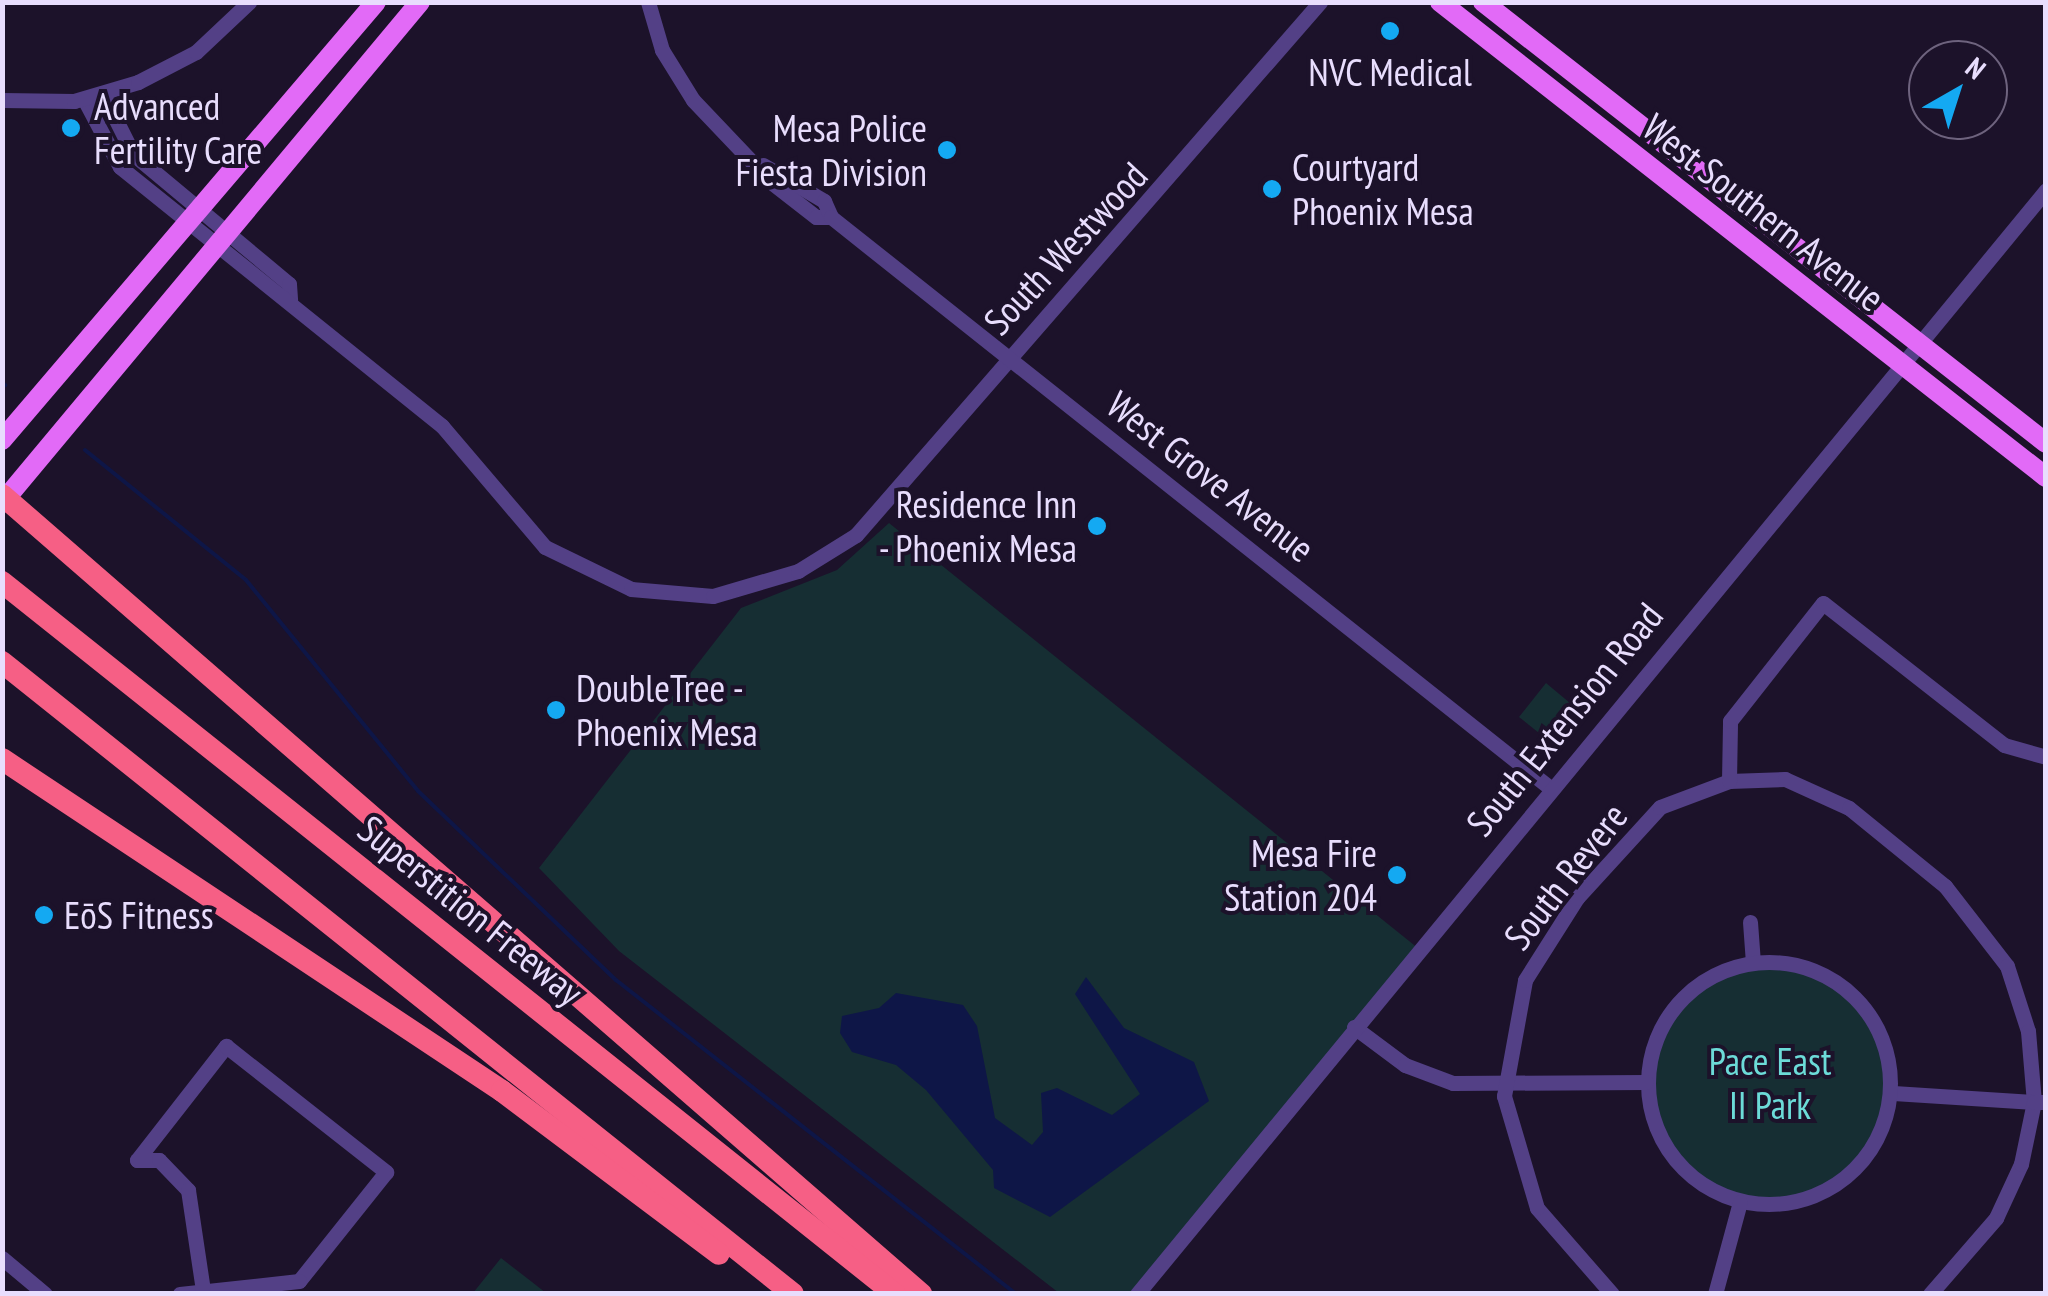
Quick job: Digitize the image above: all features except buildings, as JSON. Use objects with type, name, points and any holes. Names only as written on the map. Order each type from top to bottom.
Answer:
[{"type":"highway","points":[[4,499],[921,1294]]},
{"type":"highway","name":"Superstition Freeway","points":[[2,582],[895,1294]]},
{"type":"highway","points":[[2,662],[794,1294]]},
{"type":"highway","points":[[2,758],[502,1091],[770,1294]]},
{"type":"main road","points":[[2,440],[376,2]]},
{"type":"main road","points":[[4,499],[224,243],[420,2]]},
{"type":"main road","name":"West Southern Avenue","points":[[1440,2],[2046,477]]},
{"type":"main road","points":[[1462,2],[1505,19]]},
{"type":"main road","name":"West Southern Avenue","points":[[1484,2],[2046,443]]},
{"type":"main road","points":[[1574,108],[1590,86]]},
{"type":"main road","points":[[1710,214],[1724,208],[1812,260]]},
{"type":"street","points":[[2,100],[84,99],[179,65],[249,2]]},
{"type":"street","name":"West Grove Avenue","points":[[648,2],[662,50],[693,100],[763,165],[824,201],[831,217],[1549,788]]},
{"type":"street","name":"South Westwood","points":[[194,218],[224,243],[289,284],[290,300],[442,426],[546,547],[592,575],[672,596],[734,593],[798,571],[856,536],[1009,357],[1144,214],[1320,2]]},
{"type":"street","points":[[104,94],[133,154],[194,218]]},
{"type":"street","points":[[84,99],[109,155],[194,218]]},
{"type":"street","name":"South Extension Road","points":[[1136,1294],[1549,788],[2046,190]]},
{"type":"street","points":[[1729,781],[1730,720],[1823,604],[2004,745],[2045,755]]},
{"type":"street","name":"South Revere","points":[[1612,1294],[1537,1208],[1513,1147],[1504,1088],[1525,980],[1578,898],[1660,807],[1729,781],[1785,779],[1828,795],[1968,910],[2020,999],[2040,1102]]},
{"type":"street","points":[[1750,922],[1753,963]]},
{"type":"street","points":[[1753,963],[1821,974],[1858,1001],[1882,1041],[1893,1093],[1872,1151],[1842,1182],[1804,1199],[1740,1202],[1674,1158],[1646,1082],[1674,1007],[1712,975],[1753,963]]},
{"type":"street","points":[[1354,1027],[1428,1077],[1504,1088],[1646,1082]]},
{"type":"street","points":[[180,1294],[299,1281],[386,1172],[226,1046],[136,1160],[159,1160],[188,1190],[203,1290]]},
{"type":"street","points":[[1893,1093],[2040,1102],[2012,1190],[1930,1294]]},
{"type":"street","points":[[1715,1294],[1740,1202]]},
{"type":"street","points":[[2,1258],[45,1294]]},
{"type":"green space","points":[[889,523],[1419,949],[1137,1293],[1059,1293],[619,951],[539,868],[741,608],[837,570]]},
{"type":"green space","points":[[1546,683],[1570,703],[1581,690],[1591,698],[1564,731],[1539,733],[1519,717]]},
{"type":"green space","name":"Pace East II Park","points":[[1769,968],[1813,977],[1851,1002],[1876,1040],[1885,1084],[1876,1128],[1851,1166],[1813,1191],[1769,1200],[1725,1191],[1687,1166],[1662,1128],[1653,1084],[1662,1040],[1687,1002],[1725,977]]},
{"type":"green space","points":[[501,1258],[532,1282],[546,1293],[473,1293]]},
{"type":"shaded area","points":[[1086,977],[1124,1028],[1194,1062],[1209,1101],[1050,1217],[994,1188],[993,1170],[926,1090],[896,1065],[852,1052],[840,1033],[842,1016],[879,1008],[896,993],[963,1005],[977,1026],[995,1118],[1032,1145],[1043,1132],[1041,1093],[1057,1088],[1112,1115],[1140,1094],[1075,994]]},
{"type":"waterway","points":[[85,450],[246,580],[418,791],[616,980],[1016,1294]]},
{"type":"place","name":"NVC Medical","points":[[1390,31]]},
{"type":"place","name":"Advanced Fertility Care","points":[[71,128]]},
{"type":"place","name":"Mesa Police Fiesta Division","points":[[947,150]]},
{"type":"place","name":"Courtyard Phoenix Mesa","points":[[1272,189]]},
{"type":"place","name":"Residence Inn - Phoenix Mesa","points":[[1097,526]]},
{"type":"place","name":"DoubleTree - Phoenix Mesa","points":[[556,710]]},
{"type":"place","name":"Mesa Fire Station 204","points":[[1397,875]]},
{"type":"place","name":"EōS Fitness","points":[[44,915]]}]
